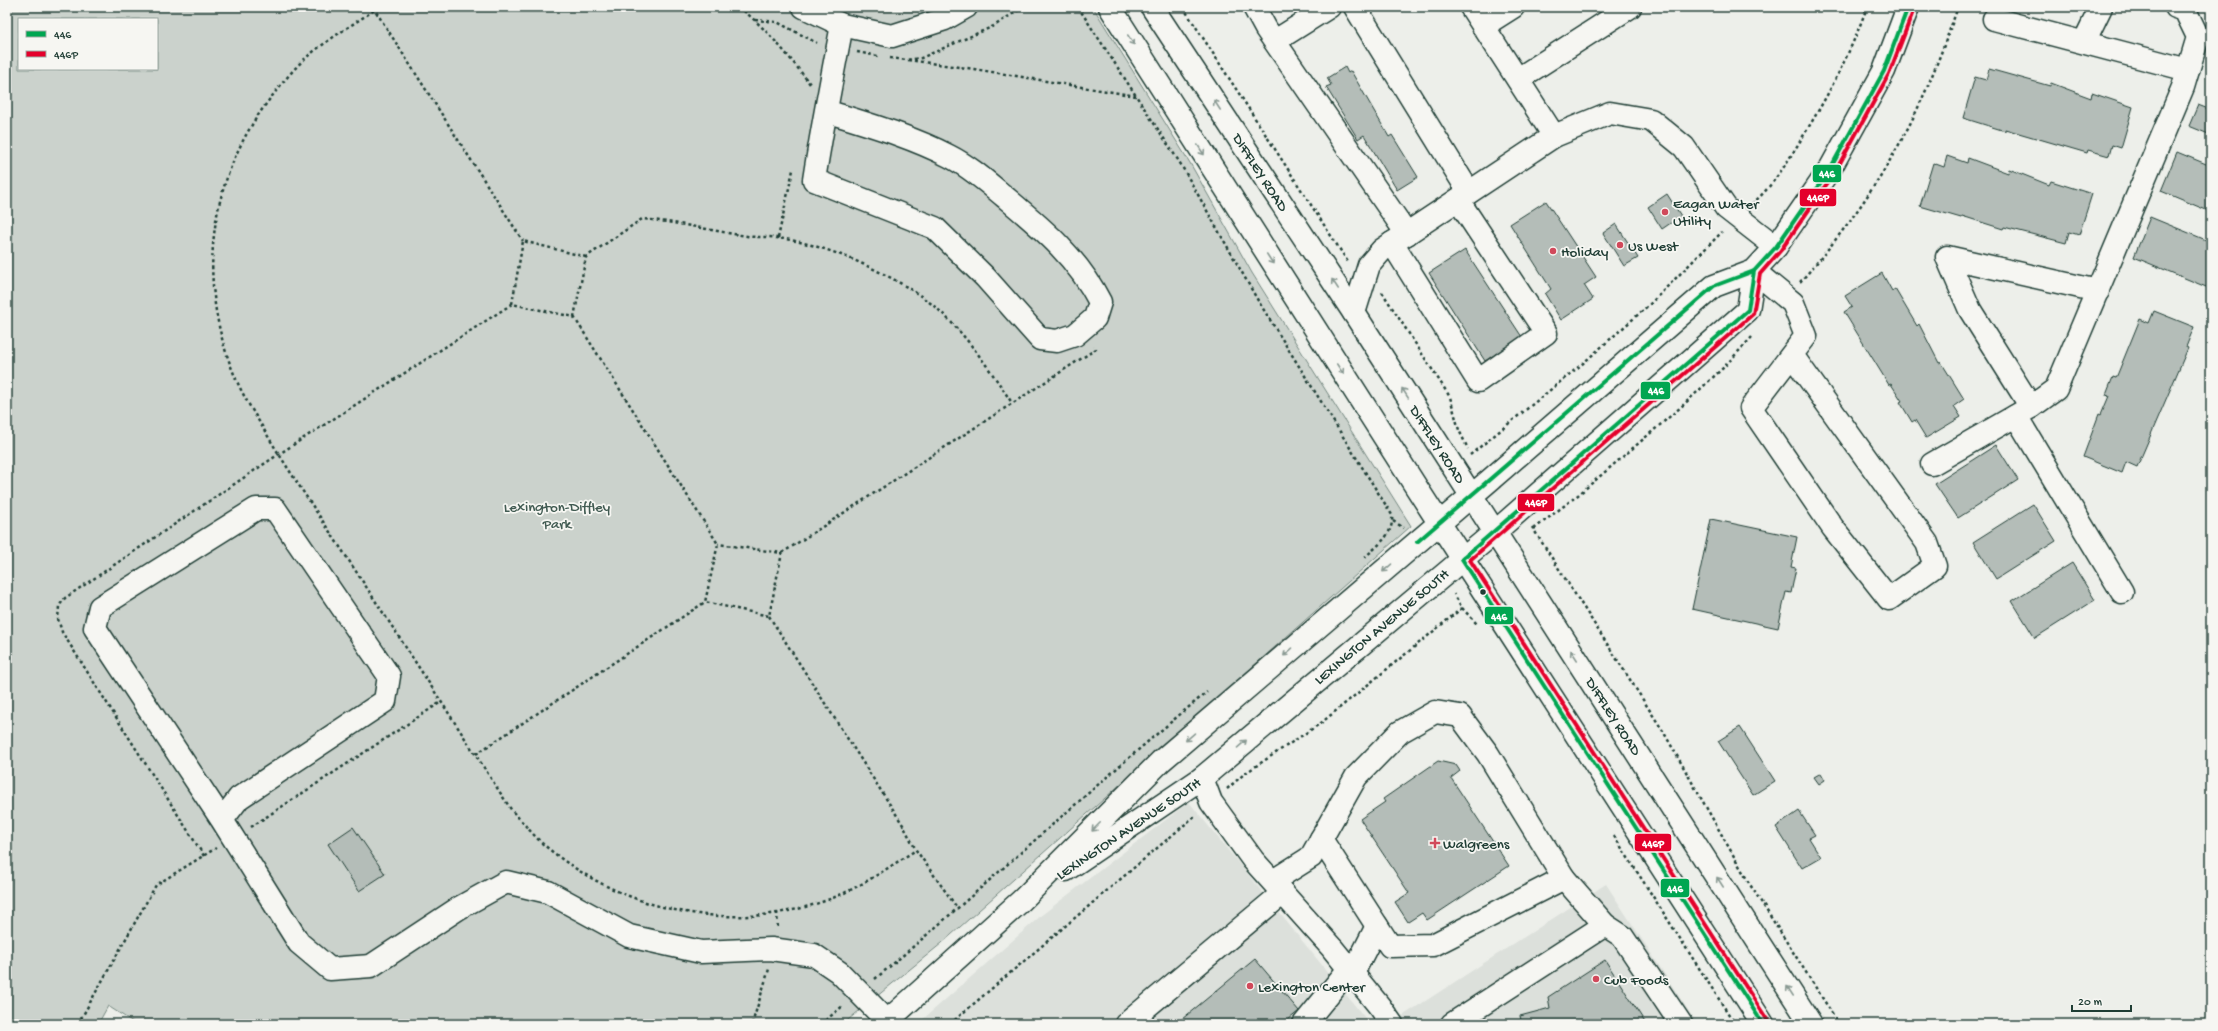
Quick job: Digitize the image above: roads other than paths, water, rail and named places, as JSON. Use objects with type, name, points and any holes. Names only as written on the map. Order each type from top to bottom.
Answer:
[{"type":"street","points":[[804,7],[842,25],[892,36],[945,20],[966,7]]},
{"type":"street","points":[[1110,7],[1462,559],[1763,1024]]},
{"type":"street","name":"DIFFLEY ROAD","points":[[1152,7],[1354,313],[1811,1024]]},
{"type":"street","points":[[1254,7],[1399,238],[1478,381],[1546,333],[1464,196],[1355,7]]},
{"type":"street","points":[[1275,42],[1329,7]]},
{"type":"street","points":[[1471,7],[1554,136]]},
{"type":"street","points":[[1483,26],[1513,7]]},
{"type":"street","points":[[1518,79],[1630,7]]},
{"type":"street","name":"LEXINGTON AVENUE SOUTH","points":[[887,1023],[1022,900],[1161,762],[1472,496],[1714,286],[1754,271],[1776,247],[1830,169],[1884,71],[1908,7]]},
{"type":"street","points":[[2084,42],[2102,7]]},
{"type":"street","points":[[1932,464],[2024,411],[2056,389],[2098,291],[2188,70],[2198,37],[2185,10],[2176,7]]},
{"type":"street","points":[[1994,19],[2188,70]]},
{"type":"street","points":[[826,111],[889,132],[949,156],[986,181],[1051,236],[1088,278],[1100,302],[1095,318],[1076,335],[1057,341],[1040,339],[985,277],[935,228],[814,180],[826,111],[842,25]]},
{"type":"street","points":[[1354,313],[1369,265],[1399,238],[1554,136],[1610,113],[1651,120],[1684,147],[1726,208],[1776,247]]},
{"type":"street","points":[[2098,291],[1947,257],[1970,310],[2122,592]]},
{"type":"street","points":[[1754,271],[1793,303],[1806,336],[1751,408],[1833,528],[1889,599],[1935,566],[1927,542],[1792,355]]},
{"type":"street","name":"LEXINGTON AVENUE SOUTH","points":[[1022,900],[1202,778],[1495,532],[1748,310],[1754,271]]},
{"type":"street","points":[[222,820],[239,798],[385,701],[389,676],[275,509],[256,509],[100,607],[95,628],[222,820],[299,943],[330,969],[371,966],[459,908],[506,882],[548,892],[629,936],[701,952],[771,949],[814,954],[839,972],[887,1023]]},
{"type":"street","points":[[1126,1024],[1311,857],[1356,777],[1400,732],[1435,712],[1460,716],[1488,754],[1564,878],[1605,925],[1622,936],[1681,1024]]},
{"type":"street","points":[[1202,778],[1211,802],[1253,860],[1351,971],[1392,1024]]},
{"type":"street","points":[[1321,839],[1390,946],[1433,944],[1564,878]]},
{"type":"street","points":[[1452,1024],[1605,925]]},
{"type":"street","points":[[1304,1024],[1351,971],[1377,926]]},
{"type":"place","name":"Eagan Water Utility","points":[[1665,212]]},
{"type":"place","name":"Us West","points":[[1620,245]]},
{"type":"place","name":"Holiday","points":[[1553,251]]},
{"type":"place","name":"Walgreens","points":[[1435,843]]},
{"type":"place","name":"Cub Foods","points":[[1596,979]]},
{"type":"place","name":"Lexington Center","points":[[1250,986]]},
{"type":"park label","name":"Lexington-Diffley Park","points":[[557,514]]}]
